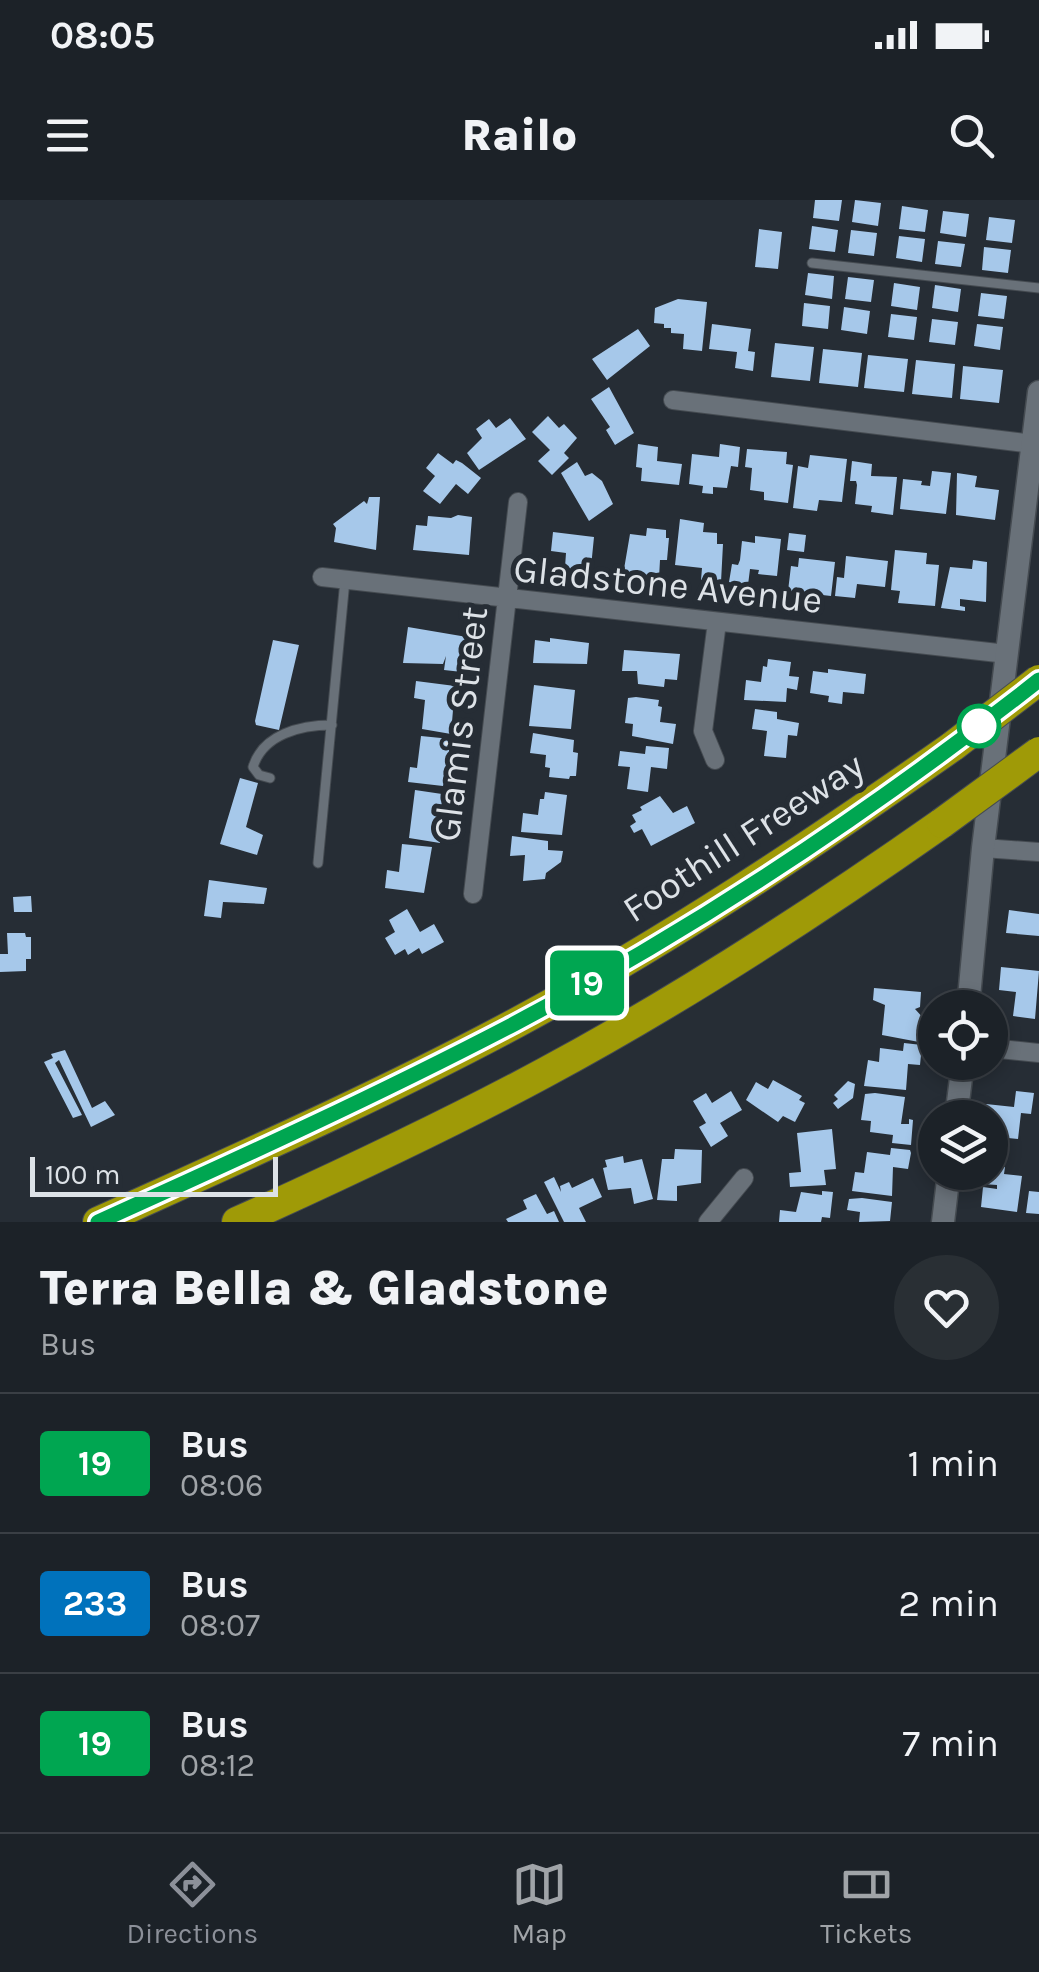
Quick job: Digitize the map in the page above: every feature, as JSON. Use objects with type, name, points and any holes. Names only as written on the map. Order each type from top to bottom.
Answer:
[{"type":"highway","name":"Foothill Freeway","points":[[98,1222],[326,1118],[518,1022],[701,915],[952,746],[1039,680]]},
{"type":"highway","points":[[237,1222],[415,1140],[561,1064],[732,964],[942,823],[1039,752]]},
{"type":"street","points":[[970,990],[983,848],[1039,392]]},
{"type":"street","points":[[672,400],[1033,444]]},
{"type":"street","name":"Glamis Street","points":[[473,894],[518,502]]},
{"type":"street","name":"Gladstone Avenue","points":[[322,577],[1007,654]]},
{"type":"street","points":[[715,760],[703,731],[718,622]]},
{"type":"street","points":[[983,848],[1039,852]]},
{"type":"street","points":[[1008,1050],[1039,1053]]},
{"type":"street","points":[[708,1222],[744,1178]]},
{"type":"street","points":[[942,1222],[946,1190]]},
{"type":"lane","points":[[812,263],[1039,288]]},
{"type":"lane","points":[[318,863],[345,580]]},
{"type":"lane","points":[[270,778],[259,775],[253,767],[256,754],[286,732],[332,724]]},
{"type":"building","points":[[815,200],[842,200],[839,221],[813,218]]},
{"type":"building","points":[[855,200],[881,203],[878,226],[852,222]]},
{"type":"building","points":[[902,206],[928,210],[925,232],[899,229]]},
{"type":"building","points":[[943,211],[969,214],[966,237],[940,233]]},
{"type":"building","points":[[989,217],[1015,220],[1012,243],[986,240]]},
{"type":"building","points":[[812,226],[838,230],[835,252],[809,249]]},
{"type":"building","points":[[759,229],[782,232],[778,269],[755,267]]},
{"type":"building","points":[[851,230],[877,233],[874,256],[848,253]]},
{"type":"building","points":[[899,236],[925,239],[922,262],[896,258]]},
{"type":"building","points":[[938,241],[965,244],[961,267],[935,264]]},
{"type":"building","points":[[984,247],[1011,250],[1008,273],[982,270]]},
{"type":"building","points":[[808,273],[834,276],[832,299],[805,295]]},
{"type":"building","points":[[848,277],[874,280],[871,302],[845,299]]},
{"type":"building","points":[[894,283],[920,287],[917,310],[891,306]]},
{"type":"building","points":[[935,285],[961,289],[958,312],[932,308]]},
{"type":"building","points":[[981,293],[1007,296],[1004,319],[978,316]]},
{"type":"building","points":[[678,299],[707,302],[702,351],[683,349],[684,334],[671,333],[671,328],[654,323],[655,308]]},
{"type":"building","points":[[804,303],[830,306],[828,329],[802,326]]},
{"type":"building","points":[[844,307],[870,311],[867,334],[841,330]]},
{"type":"building","points":[[891,314],[917,317],[914,340],[888,337]]},
{"type":"building","points":[[932,319],[958,322],[955,345],[929,342]]},
{"type":"building","points":[[712,324],[751,329],[748,351],[755,352],[753,371],[735,368],[737,352],[709,349]]},
{"type":"building","points":[[977,324],[1003,327],[1000,350],[974,346]]},
{"type":"building","points":[[638,329],[650,346],[607,380],[592,359]]},
{"type":"building","points":[[775,343],[814,347],[810,381],[771,377]]},
{"type":"building","points":[[823,349],[862,353],[858,387],[819,383]]},
{"type":"building","points":[[868,355],[908,359],[904,392],[864,388]]},
{"type":"building","points":[[916,360],[955,364],[952,398],[912,394]]},
{"type":"building","points":[[963,366],[1003,370],[999,403],[960,399]]},
{"type":"building","points":[[609,387],[634,433],[615,445],[606,430],[610,427],[591,399]]},
{"type":"building","points":[[548,416],[559,428],[564,424],[577,438],[564,453],[569,458],[552,475],[538,461],[550,450],[532,432]]},
{"type":"building","points":[[510,418],[526,439],[479,470],[467,453],[482,438],[476,429],[489,419],[496,428]]},
{"type":"building","points":[[638,444],[658,447],[657,461],[682,464],[679,485],[641,481],[642,468],[636,467]]},
{"type":"building","points":[[720,444],[740,447],[738,467],[731,466],[727,488],[713,487],[713,494],[702,493],[703,486],[689,484],[692,454],[719,457]]},
{"type":"building","points":[[747,449],[787,452],[786,464],[793,465],[788,503],[764,500],[764,492],[750,490],[752,468],[745,467]]},
{"type":"building","points":[[438,453],[453,464],[456,460],[462,463],[481,478],[468,494],[456,484],[440,504],[423,491],[435,476],[426,468]]},
{"type":"building","points":[[810,455],[847,459],[842,502],[819,500],[817,511],[793,508],[798,466],[808,468]]},
{"type":"building","points":[[852,461],[872,464],[871,476],[897,477],[893,515],[871,512],[872,506],[855,504],[857,485],[850,481]]},
{"type":"building","points":[[577,462],[585,476],[592,473],[602,481],[613,504],[589,521],[561,473]]},
{"type":"building","points":[[932,471],[951,473],[946,514],[900,509],[903,479],[930,486]]},
{"type":"building","points":[[957,473],[977,476],[975,487],[999,490],[995,520],[956,515]]},
{"type":"building","points":[[369,497],[380,497],[376,550],[334,542],[333,524],[364,501],[367,504]]},
{"type":"building","points":[[428,516],[472,517],[469,555],[413,550],[416,525],[427,526]]},
{"type":"building","points":[[680,519],[704,523],[703,532],[717,533],[717,544],[723,544],[721,582],[701,580],[702,568],[675,565]]},
{"type":"building","points":[[647,528],[666,530],[669,538],[667,560],[660,560],[659,578],[623,575],[630,534],[646,536]]},
{"type":"building","points":[[553,532],[594,537],[590,577],[568,574],[566,553],[551,551]]},
{"type":"building","points":[[789,533],[806,535],[804,552],[787,550]]},
{"type":"building","points":[[755,536],[781,539],[777,576],[750,569],[748,585],[729,582],[732,564],[738,565],[740,560],[742,541],[755,543]]},
{"type":"building","points":[[895,550],[927,553],[926,564],[939,565],[935,606],[898,603],[900,591],[891,590]]},
{"type":"building","points":[[846,556],[888,561],[885,587],[857,584],[855,598],[835,596],[837,577],[844,578]]},
{"type":"building","points":[[799,558],[835,562],[831,596],[788,591],[791,566],[798,567]]},
{"type":"building","points":[[973,560],[987,562],[986,602],[960,599],[965,611],[941,608],[950,567],[972,569]]},
{"type":"building","points":[[408,627],[467,637],[462,672],[444,670],[446,656],[443,664],[403,663]]},
{"type":"building","points":[[550,638],[589,643],[587,664],[533,663],[535,640],[550,642]]},
{"type":"building","points":[[273,640],[299,645],[279,730],[256,725],[255,721]]},
{"type":"building","points":[[624,650],[680,654],[677,680],[665,679],[664,687],[638,684],[637,671],[622,671]]},
{"type":"building","points":[[768,659],[791,662],[789,676],[799,677],[797,690],[787,688],[786,702],[744,700],[746,680],[761,682]]},
{"type":"building","points":[[828,669],[866,674],[864,694],[843,692],[842,704],[828,702],[829,696],[810,693],[813,671],[828,673]]},
{"type":"building","points":[[416,681],[455,686],[451,734],[422,729],[425,700],[414,698]]},
{"type":"building","points":[[534,685],[575,690],[571,729],[529,726]]},
{"type":"building","points":[[628,698],[659,700],[660,722],[676,724],[673,744],[632,736],[633,724],[625,723]]},
{"type":"building","points":[[755,709],[777,712],[777,719],[799,723],[797,736],[788,735],[786,758],[764,756],[767,731],[752,729]]},
{"type":"building","points":[[533,733],[574,740],[573,752],[578,753],[576,776],[549,777],[546,755],[530,753]]},
{"type":"building","points":[[421,736],[451,739],[443,786],[408,782],[410,767],[417,768]]},
{"type":"building","points":[[646,746],[669,748],[667,769],[651,767],[648,792],[627,789],[630,767],[618,766],[620,751],[645,754]]},
{"type":"building","points":[[240,778],[258,783],[246,827],[263,835],[257,855],[220,844]]},
{"type":"building","points":[[415,790],[442,794],[440,843],[409,838]]},
{"type":"building","points":[[545,792],[567,795],[562,835],[521,832],[523,813],[538,815]]},
{"type":"building","points":[[660,796],[673,813],[687,806],[695,823],[651,846],[642,829],[634,833],[630,826],[636,822],[632,815],[642,810],[640,807]]},
{"type":"building","points":[[512,836],[548,841],[548,850],[563,851],[561,862],[546,873],[545,879],[523,881],[525,855],[510,856]]},
{"type":"building","points":[[402,844],[432,847],[424,893],[385,888],[387,870],[399,872]]},
{"type":"building","points":[[209,880],[267,888],[264,904],[223,902],[221,918],[204,916]]},
{"type":"building","points":[[31,896],[32,912],[14,912],[13,897]]},
{"type":"building","points":[[407,909],[420,932],[434,924],[444,942],[422,954],[419,948],[408,955],[405,949],[395,955],[385,938],[395,932],[389,920]]},
{"type":"building","points":[[1009,910],[1039,914],[1039,936],[1006,933]]},
{"type":"building","points":[[7,933],[31,937],[31,959],[26,959],[26,971],[0,972],[0,954],[8,954]]},
{"type":"building","points":[[1001,967],[1039,971],[1035,1019],[1013,1016],[1016,992],[999,990]]},
{"type":"building","points":[[874,988],[918,992],[915,1009],[918,1042],[882,1035],[885,1005],[873,1000]]},
{"type":"building","points":[[904,1043],[918,1045],[918,1065],[908,1064],[906,1090],[864,1086],[868,1060],[879,1062],[880,1048],[903,1051]]},
{"type":"building","points":[[65,1050],[92,1108],[105,1101],[115,1115],[91,1127],[59,1060],[55,1063],[82,1115],[73,1118],[44,1062],[53,1058],[51,1054]]},
{"type":"building","points":[[773,1080],[802,1096],[799,1100],[805,1103],[795,1122],[783,1116],[778,1122],[746,1100],[756,1082],[768,1089]]},
{"type":"building","points":[[848,1081],[855,1084],[853,1098],[838,1109],[833,1103],[838,1099],[834,1095]]},
{"type":"building","points":[[731,1091],[742,1110],[720,1123],[728,1136],[711,1147],[699,1127],[706,1123],[693,1101],[706,1093],[712,1103]]},
{"type":"building","points":[[1016,1091],[1034,1093],[1031,1114],[1021,1113],[1018,1139],[1008,1138],[1008,1106],[1014,1107]]},
{"type":"building","points":[[865,1094],[905,1097],[901,1124],[913,1120],[911,1145],[892,1143],[893,1135],[870,1132],[871,1121],[861,1120]]},
{"type":"building","points":[[832,1129],[836,1169],[824,1170],[826,1185],[790,1187],[789,1173],[801,1172],[797,1133]]},
{"type":"building","points":[[891,1148],[911,1153],[908,1169],[893,1167],[892,1196],[852,1191],[855,1172],[864,1173],[867,1152],[890,1155]]},
{"type":"building","points":[[675,1149],[702,1150],[701,1183],[677,1186],[677,1201],[657,1200],[662,1159],[674,1159]]},
{"type":"building","points":[[623,1156],[624,1163],[642,1159],[653,1199],[634,1204],[631,1188],[608,1190],[605,1160]]},
{"type":"building","points":[[1008,1174],[1022,1176],[1017,1212],[981,1207],[983,1190],[1008,1190]]},
{"type":"building","points":[[554,1177],[561,1192],[560,1186],[569,1182],[572,1188],[593,1178],[602,1197],[579,1208],[586,1222],[564,1222],[544,1182]]},
{"type":"building","points":[[822,1191],[833,1192],[830,1218],[822,1217],[821,1222],[779,1222],[780,1210],[796,1212],[801,1192],[822,1195]]},
{"type":"building","points":[[1029,1191],[1039,1192],[1039,1214],[1026,1213]]},
{"type":"building","points":[[536,1194],[547,1214],[554,1211],[559,1222],[508,1222],[506,1219],[527,1209],[523,1200]]},
{"type":"building","points":[[849,1199],[892,1202],[890,1221],[859,1222],[860,1212],[847,1210]]},
{"type":"bus line","name":"19","points":[[98,1222],[390,1088],[580,987],[701,915],[839,825],[1039,680]]}]
